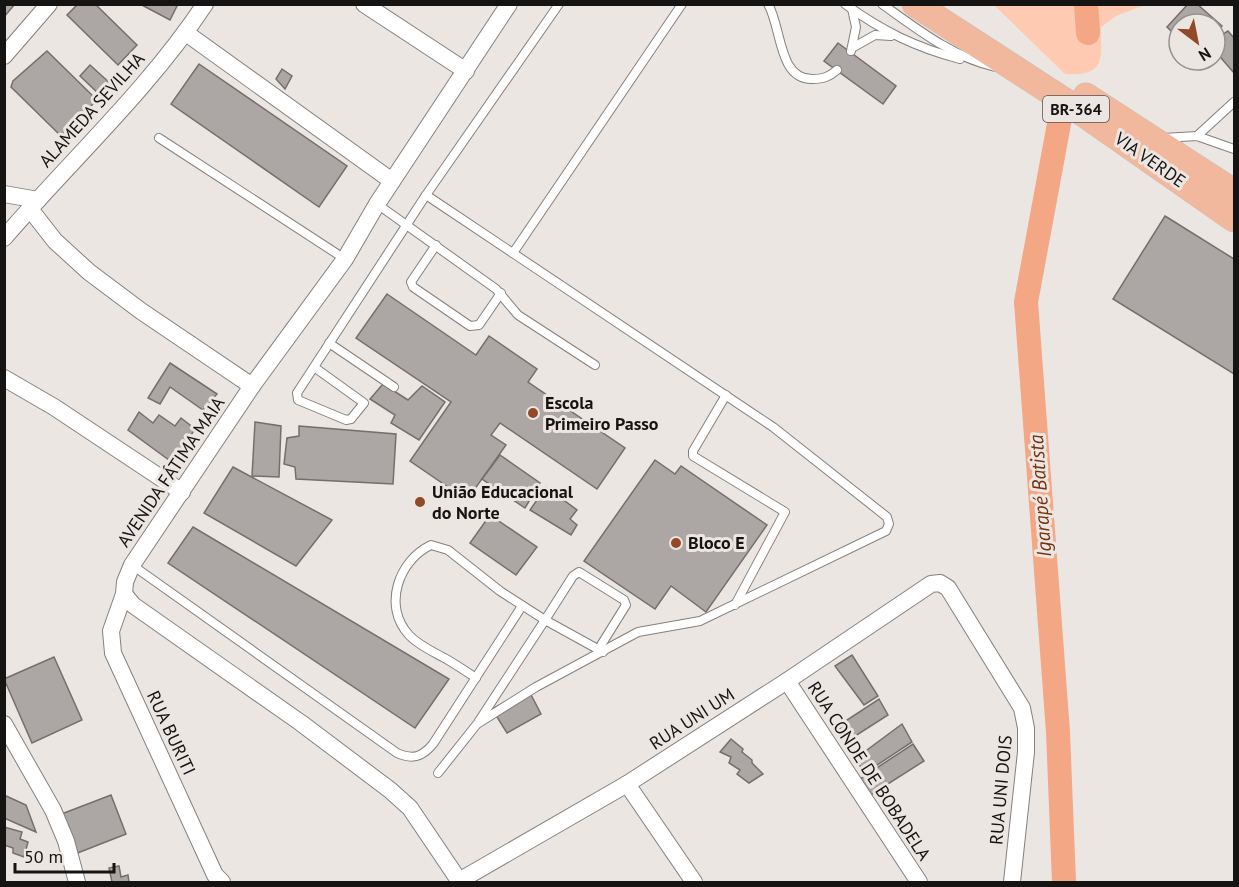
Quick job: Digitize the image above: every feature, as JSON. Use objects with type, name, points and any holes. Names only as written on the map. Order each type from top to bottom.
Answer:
[{"type":"main road","name":"VIA VERDE","points":[[915,4],[1080,112],[1234,219]]},
{"type":"main road","name":"VIA VERDE","points":[[944,4],[1231,187]]},
{"type":"street","points":[[4,56],[49,4]]},
{"type":"street","name":"ALAMEDA SEVILHA","points":[[4,238],[186,33],[205,4]]},
{"type":"street","points":[[364,4],[466,71]]},
{"type":"street","name":"AVENIDA FÁTIMA MAIA","points":[[124,594],[125,582],[132,565],[252,386],[345,259],[377,204],[509,4]]},
{"type":"street","points":[[186,33],[392,181]]},
{"type":"street","points":[[4,194],[34,204],[55,241],[89,272],[141,311],[252,386]]},
{"type":"street","points":[[4,378],[54,407],[182,492]]},
{"type":"street","name":"RUA UNI UM","points":[[460,882],[627,784],[787,681],[931,584],[940,583]]},
{"type":"street","name":"RUA UNI DOIS","points":[[940,583],[948,588],[1022,708],[1026,728],[1026,752],[1012,882]]},
{"type":"street","points":[[124,594],[133,605],[301,723],[390,790],[410,808],[460,882]]},
{"type":"street","name":"RUA BURITI","points":[[124,594],[111,631],[113,653],[215,875],[222,882]]},
{"type":"street","name":"RUA CONDE DE BOBADELA","points":[[787,681],[919,882]]},
{"type":"street","points":[[7,734],[53,810],[66,841],[77,882]]},
{"type":"street","points":[[627,784],[694,882]]},
{"type":"lane","points":[[314,367],[364,403],[351,419],[346,420],[298,400],[297,393],[426,195],[559,4]]},
{"type":"lane","points":[[513,253],[682,4]]},
{"type":"lane","points":[[768,4],[778,28],[785,58],[789,68],[796,75],[808,79],[821,79],[837,70]]},
{"type":"lane","points":[[882,4],[934,40],[980,64]]},
{"type":"lane","points":[[849,6],[856,27],[852,50],[875,35],[895,36]]},
{"type":"lane","points":[[849,6],[873,24],[895,36],[936,52],[1020,72]]},
{"type":"lane","points":[[1197,136],[1234,102]]},
{"type":"lane","points":[[1154,139],[1197,136],[1234,149]]},
{"type":"lane","points":[[159,138],[345,259]]},
{"type":"lane","points":[[426,195],[774,427],[888,517],[889,524],[886,531],[735,606],[690,624],[638,632],[536,687],[477,724]]},
{"type":"lane","points":[[377,204],[501,293],[518,315],[595,365]]},
{"type":"lane","points":[[436,245],[411,282],[413,287],[474,327],[479,325],[501,293]]},
{"type":"lane","points":[[328,343],[394,387]]},
{"type":"lane","points":[[726,396],[693,451],[693,456],[785,512],[735,606]]},
{"type":"lane","points":[[476,678],[415,640],[403,627],[396,589],[401,575],[414,556],[431,544],[441,546],[522,606],[601,651]]},
{"type":"lane","points":[[132,565],[397,753],[406,757],[424,754],[433,744],[522,606]]},
{"type":"lane","points":[[438,772],[477,724],[573,576],[579,572],[626,602],[601,651]]},
{"type":"shaded area","points":[[994,5],[1145,5],[1116,16],[1101,27],[1100,57],[1094,69],[1078,74],[1065,74]]},
{"type":"building","points":[[4,4],[15,4],[4,17]]},
{"type":"building","points":[[78,4],[95,4],[137,45],[118,65],[67,15]]},
{"type":"building","points":[[140,4],[178,4],[170,20]]},
{"type":"building","points":[[1188,4],[1197,4],[1206,12],[1181,12]]},
{"type":"building","points":[[1227,32],[1234,38],[1234,73],[1227,65]]},
{"type":"building","points":[[838,43],[896,86],[883,104],[824,61]]},
{"type":"building","points":[[47,51],[97,100],[61,136],[11,87],[13,81]]},
{"type":"building","points":[[199,64],[347,166],[319,207],[171,104]]},
{"type":"building","points":[[90,65],[112,85],[102,97],[80,76]]},
{"type":"building","points":[[282,69],[292,76],[285,89],[276,79]]},
{"type":"building","points":[[1165,216],[1234,259],[1234,374],[1113,299]]},
{"type":"building","points":[[387,294],[476,355],[489,336],[537,369],[528,382],[625,448],[597,489],[500,423],[491,435],[506,445],[467,500],[410,461],[451,402],[356,338]]},
{"type":"building","points":[[170,363],[217,394],[203,410],[170,387],[160,404],[148,398]]},
{"type":"building","points":[[383,384],[408,400],[422,386],[445,402],[419,440],[391,423],[395,415],[370,399]]},
{"type":"building","points":[[139,412],[153,423],[159,415],[175,426],[181,418],[195,429],[173,463],[128,430]]},
{"type":"building","points":[[255,422],[281,426],[279,477],[252,476]]},
{"type":"building","points":[[299,426],[396,434],[393,484],[296,479],[295,467],[284,464],[287,438],[299,436]]},
{"type":"building","points":[[500,455],[540,483],[525,508],[482,479]]},
{"type":"building","name":"Bloco E","points":[[655,460],[675,474],[681,466],[767,525],[706,612],[671,586],[655,609],[584,561]]},
{"type":"building","points":[[233,467],[332,520],[296,566],[204,513]]},
{"type":"building","points":[[546,487],[577,510],[570,519],[577,525],[571,535],[530,510]]},
{"type":"building","points":[[490,515],[537,547],[516,575],[470,543]]},
{"type":"building","points":[[193,527],[449,679],[415,728],[168,563]]},
{"type":"building","points":[[852,655],[878,696],[864,705],[835,666]]},
{"type":"building","points":[[54,657],[82,720],[32,743],[4,679]]},
{"type":"building","points":[[528,689],[541,714],[507,733],[492,709]]},
{"type":"building","points":[[879,699],[888,715],[849,740],[838,726]]},
{"type":"building","points":[[902,724],[912,742],[865,773],[855,759]]},
{"type":"building","points":[[731,739],[743,749],[742,752],[763,774],[749,783],[737,774],[740,770],[729,763],[731,757],[720,752]]},
{"type":"building","points":[[913,744],[924,761],[869,796],[857,781]]},
{"type":"building","points":[[4,795],[26,805],[36,832],[4,818]]},
{"type":"building","points":[[111,795],[126,834],[75,854],[59,815]]},
{"type":"building","points":[[4,827],[22,832],[20,839],[28,842],[24,857],[13,853],[13,848],[4,845]]},
{"type":"building","points":[[119,866],[121,877],[128,875],[129,882],[112,882],[109,868]]},
{"type":"waterway","name":"Igarapé Batista","points":[[1086,4],[1088,33]]},
{"type":"waterway","name":"Igarapé Batista","points":[[1061,113],[1026,302],[1058,732],[1064,882]]},
{"type":"place","name":"Escola Primeiro Passo","points":[[533,413]]},
{"type":"place","name":"União Educacional do Norte","points":[[420,502]]},
{"type":"place","name":"Bloco E","points":[[676,543]]}]
